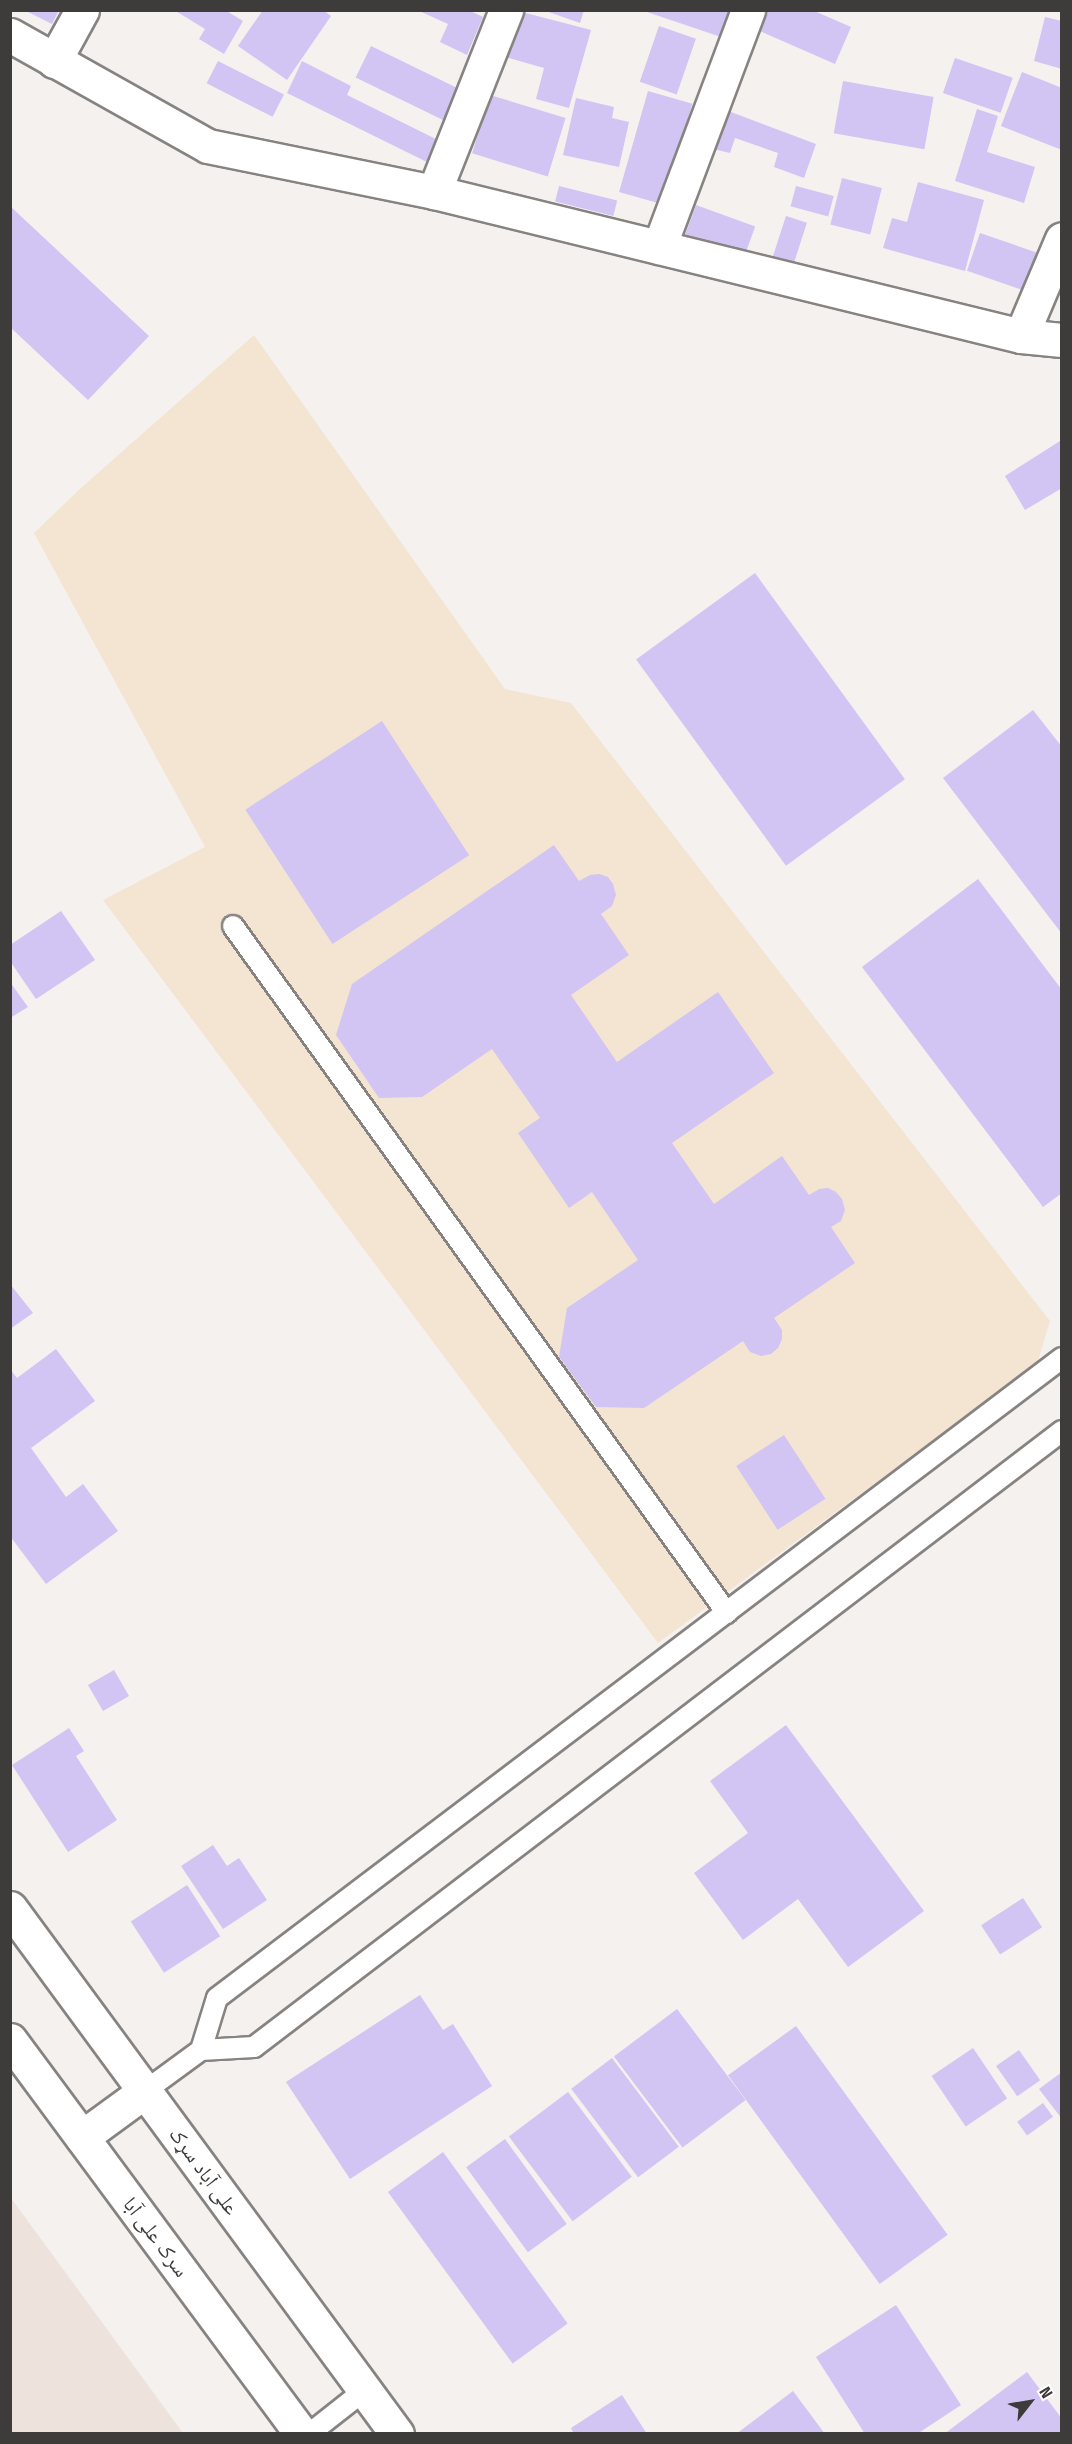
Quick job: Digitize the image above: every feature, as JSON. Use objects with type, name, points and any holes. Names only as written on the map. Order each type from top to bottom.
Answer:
[{"type":"street","points":[[54,61],[82,10]]},
{"type":"street","points":[[434,192],[506,10]]},
{"type":"street","points":[[659,247],[748,10]]},
{"type":"street","points":[[10,35],[208,146],[434,192],[1021,336],[1062,340]]},
{"type":"street","points":[[1021,336],[1062,239]]},
{"type":"street","name":"علی آباد سړک","points":[[10,1908],[398,2433]]},
{"type":"street","name":"سرک علی آبا","points":[[10,2040],[302,2433]]},
{"type":"street","points":[[82,2137],[145,2091]]},
{"type":"lane","points":[[233,926],[727,1613]]},
{"type":"lane","points":[[201,2050],[217,1998],[1062,1358]]},
{"type":"lane","points":[[145,2091],[201,2050],[254,2047],[1062,1431]]},
{"type":"lane","points":[[309,2433],[365,2390]]},
{"type":"shaded area","points":[[254,335],[505,689],[571,703],[1050,1321],[1037,1364],[658,1643],[103,900],[205,847],[34,533],[81,488]]},
{"type":"shaded area","points":[[11,2198],[183,2433],[11,2433]]},
{"type":"building","points":[[24,10],[59,10],[52,24]]},
{"type":"building","points":[[174,10],[225,10],[243,21],[224,54],[199,39],[205,29]]},
{"type":"building","points":[[263,10],[323,10],[331,16],[287,80],[238,46]]},
{"type":"building","points":[[417,10],[468,10],[483,17],[467,55],[440,42],[448,24]]},
{"type":"building","points":[[543,10],[584,10],[580,23]]},
{"type":"building","points":[[641,10],[736,10],[727,39]]},
{"type":"building","points":[[750,10],[812,10],[851,27],[835,64],[744,24]]},
{"type":"building","points":[[518,11],[591,30],[569,108],[536,99],[544,68],[505,57]]},
{"type":"building","points":[[1045,17],[1062,21],[1062,69],[1034,61]]},
{"type":"building","points":[[659,26],[696,39],[677,94],[640,82]]},
{"type":"building","points":[[371,46],[461,90],[446,121],[356,77]]},
{"type":"building","points":[[955,58],[1013,78],[1001,113],[943,93]]},
{"type":"building","points":[[218,61],[284,95],[273,117],[207,83]]},
{"type":"building","points":[[302,61],[351,86],[347,95],[446,144],[435,166],[287,93]]},
{"type":"building","points":[[1022,72],[1062,88],[1062,150],[1001,126]]},
{"type":"building","points":[[843,81],[934,97],[924,149],[834,133]]},
{"type":"building","points":[[648,91],[692,104],[663,205],[619,192]]},
{"type":"building","points":[[490,95],[566,118],[548,176],[472,153]]},
{"type":"building","points":[[576,98],[614,107],[612,118],[629,122],[619,167],[563,155]]},
{"type":"building","points":[[723,109],[816,144],[804,178],[774,167],[778,153],[735,138],[730,153],[709,148]]},
{"type":"building","points":[[977,109],[998,116],[987,152],[1035,167],[1024,203],[955,181]]},
{"type":"building","points":[[842,178],[882,188],[870,234],[830,225]]},
{"type":"building","points":[[918,182],[984,200],[965,271],[883,248],[892,218],[907,222]]},
{"type":"building","points":[[559,186],[617,201],[613,216],[555,202]]},
{"type":"building","points":[[796,186],[834,196],[828,216],[791,206]]},
{"type":"building","points":[[696,205],[755,227],[744,258],[685,236]]},
{"type":"building","points":[[10,206],[149,336],[88,400],[10,327]]},
{"type":"building","points":[[786,216],[807,223],[793,267],[772,260]]},
{"type":"building","points":[[980,233],[1045,255],[1032,293],[967,271]]},
{"type":"building","points":[[1060,441],[1062,488],[1025,510],[1005,476]]},
{"type":"building","points":[[755,573],[905,779],[786,866],[636,659]]},
{"type":"building","points":[[1033,710],[1062,747],[1062,934],[943,778]]},
{"type":"building","points":[[382,721],[469,855],[332,944],[245,810]]},
{"type":"building","points":[[554,845],[579,881],[590,875],[599,874],[608,877],[613,884],[616,895],[612,906],[601,914],[629,955],[571,995],[617,1062],[718,992],[774,1073],[672,1143],[714,1204],[782,1156],[809,1195],[819,1189],[828,1188],[842,1199],[845,1210],[841,1221],[831,1227],[855,1263],[774,1318],[782,1330],[782,1339],[778,1348],[771,1354],[761,1356],[750,1352],[743,1341],[644,1408],[596,1407],[559,1357],[567,1308],[638,1260],[592,1192],[569,1208],[518,1133],[540,1118],[492,1049],[422,1097],[379,1098],[336,1035],[352,984]]},
{"type":"building","points":[[978,879],[1062,990],[1062,1193],[1043,1207],[862,967]]},
{"type":"building","points":[[61,911],[95,960],[36,999],[10,961],[10,945]]},
{"type":"building","points":[[10,982],[28,1007],[10,1018]]},
{"type":"building","points":[[10,1284],[33,1313],[10,1329]]},
{"type":"building","points":[[56,1349],[95,1401],[31,1448],[66,1497],[83,1484],[118,1531],[46,1584],[10,1536],[10,1369],[17,1378]]},
{"type":"building","points":[[784,1435],[825,1499],[778,1530],[736,1466]]},
{"type":"building","points":[[114,1670],[129,1696],[103,1711],[88,1685]]},
{"type":"building","points":[[786,1725],[924,1911],[848,1967],[798,1899],[743,1940],[694,1873],[748,1833],[710,1781]]},
{"type":"building","points":[[69,1728],[84,1751],[76,1756],[117,1820],[68,1852],[12,1765]]},
{"type":"building","points":[[213,1845],[227,1866],[239,1858],[267,1900],[223,1929],[181,1866]]},
{"type":"building","points":[[187,1885],[220,1936],[164,1973],[131,1921]]},
{"type":"building","points":[[1023,1898],[1042,1927],[1000,1955],[981,1925]]},
{"type":"building","points":[[420,1995],[443,2030],[453,2024],[492,2086],[350,2179],[286,2082]]},
{"type":"building","points":[[677,2009],[746,2100],[683,2148],[614,2057]]},
{"type":"building","points":[[796,2026],[948,2235],[880,2284],[728,2075]]},
{"type":"building","points":[[973,2048],[1007,2099],[966,2127],[932,2076]]},
{"type":"building","points":[[1019,2050],[1040,2080],[1017,2096],[996,2066]]},
{"type":"building","points":[[612,2058],[679,2147],[638,2177],[571,2089]]},
{"type":"building","points":[[1062,2072],[1062,2119],[1039,2089]]},
{"type":"building","points":[[568,2092],[632,2177],[573,2221],[509,2137]]},
{"type":"building","points":[[1043,2103],[1053,2117],[1027,2136],[1017,2122]]},
{"type":"building","points":[[505,2139],[567,2224],[528,2252],[466,2167]]},
{"type":"building","points":[[443,2152],[568,2324],[513,2363],[388,2192]]},
{"type":"building","points":[[896,2305],[961,2405],[917,2434],[865,2434],[816,2357]]},
{"type":"building","points":[[1027,2372],[1062,2419],[1062,2434],[944,2434]]},
{"type":"building","points":[[793,2391],[825,2434],[736,2434]]},
{"type":"building","points":[[622,2395],[647,2434],[574,2434],[571,2428]]}]
